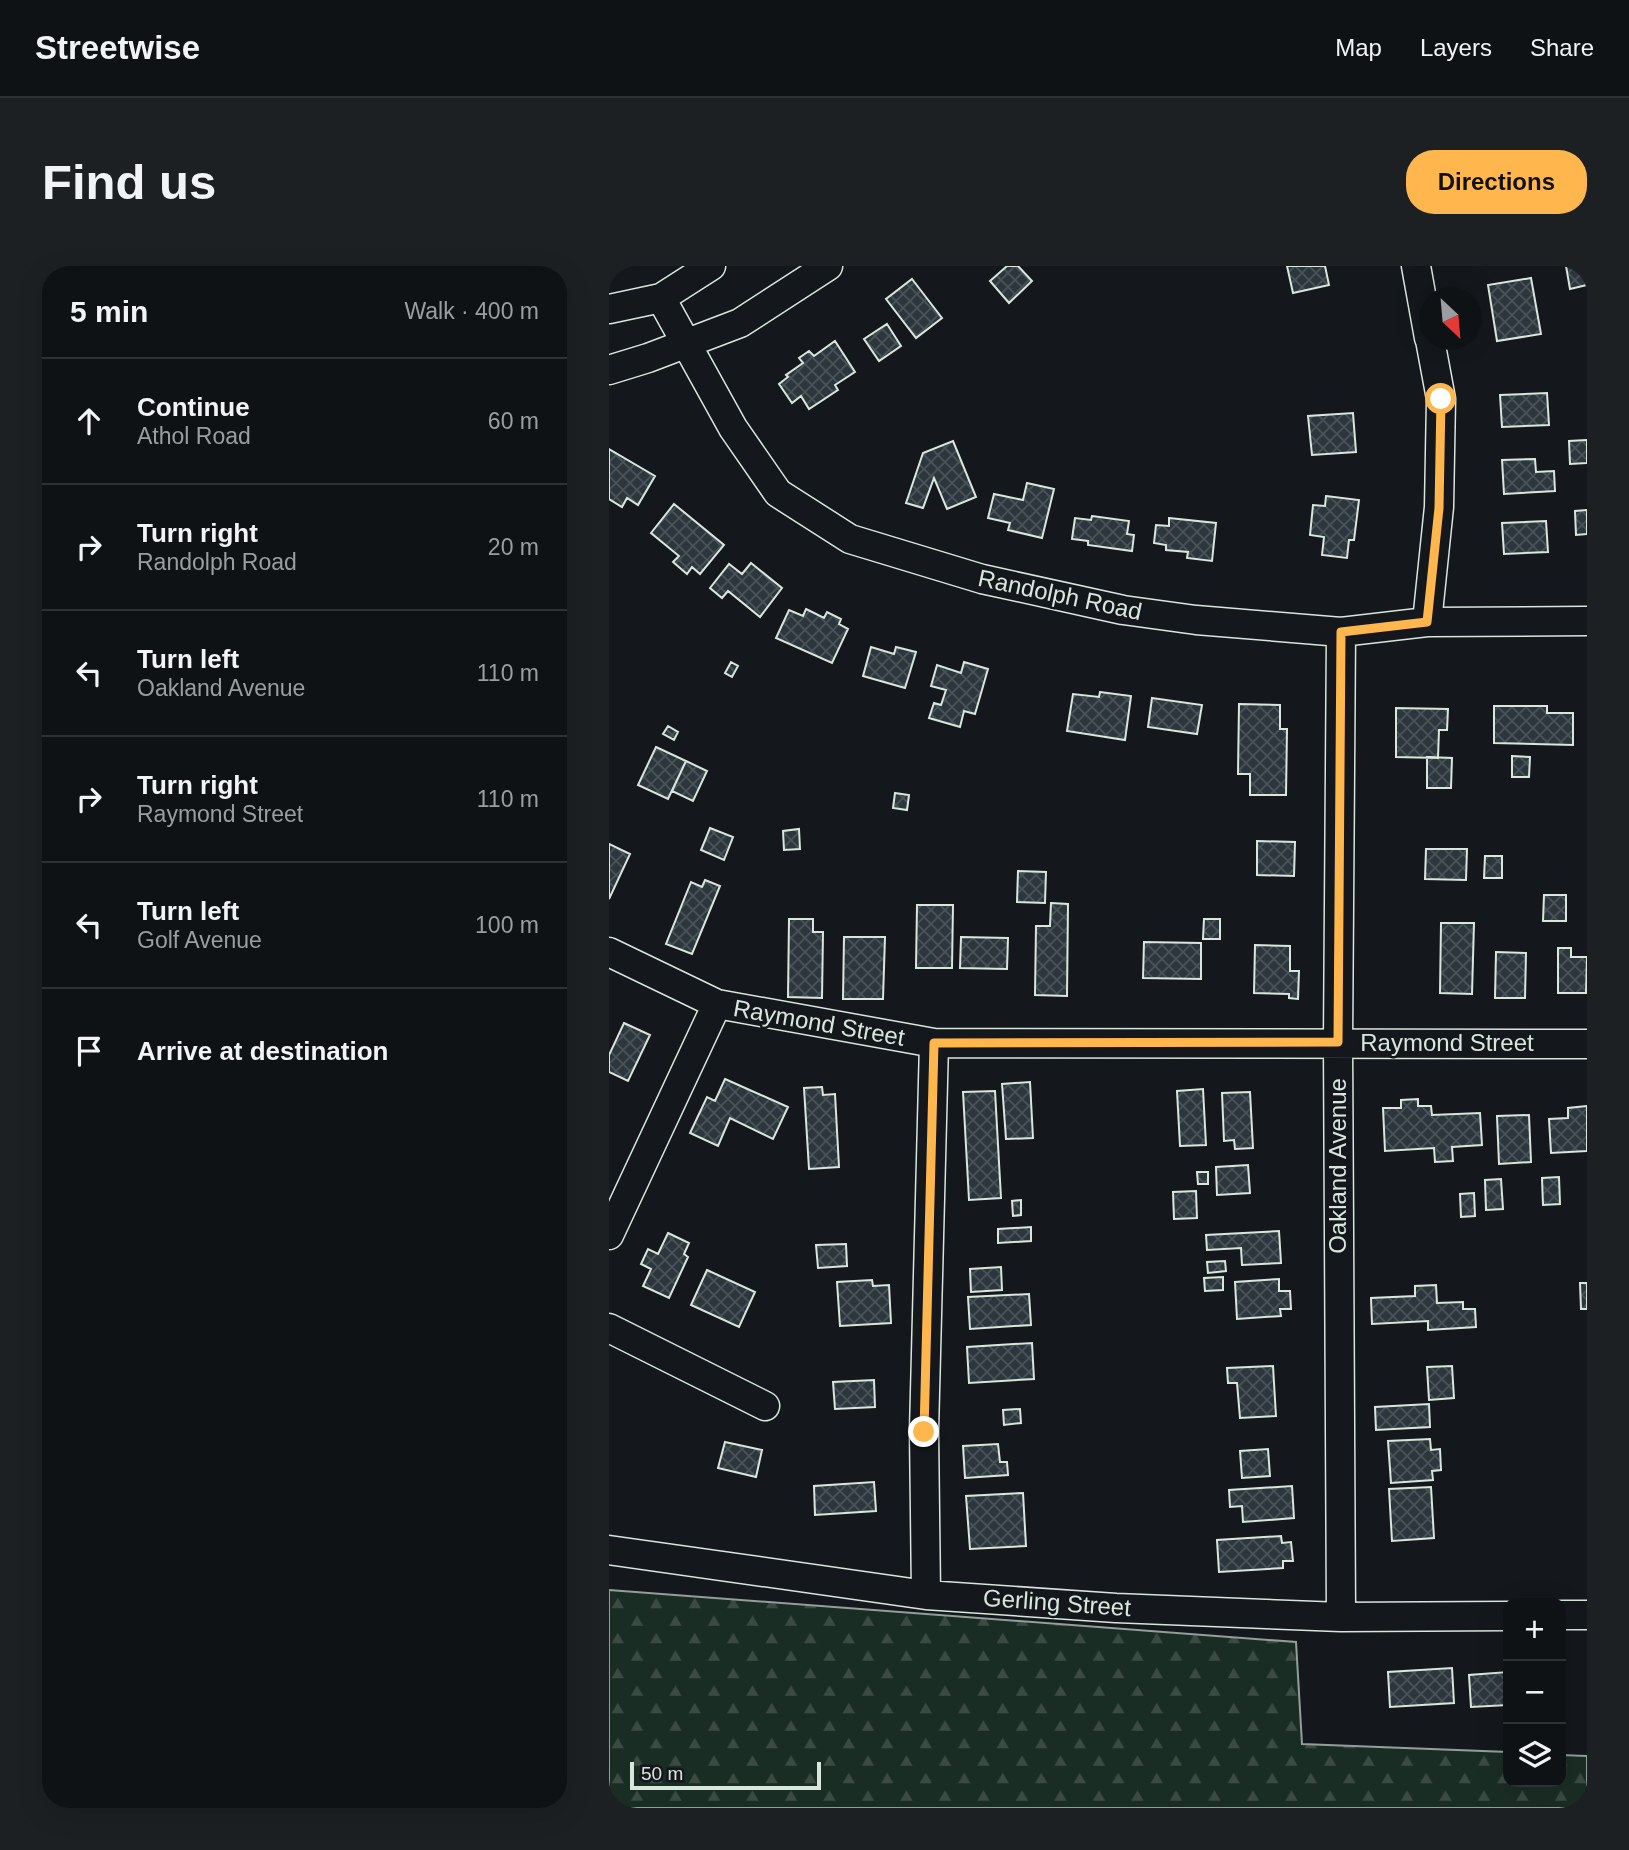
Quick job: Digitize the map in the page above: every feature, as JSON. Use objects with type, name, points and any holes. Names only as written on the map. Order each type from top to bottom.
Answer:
[{"type":"street","points":[[609,309],[661,298],[711,266]]},
{"type":"street","points":[[609,370],[740,323],[828,266]]},
{"type":"street","points":[[1416,266],[1420,287]]},
{"type":"street","name":"Randolph Road","points":[[661,298],[684,344],[733,428],[778,493],[850,539],[982,579],[1123,610],[1196,621],[1341,632],[1427,622],[1587,621]]},
{"type":"street","points":[[1427,622],[1439,508],[1441,399],[1432,350]]},
{"type":"street","name":"Oakland Avenue","points":[[1341,632],[1338,1042],[1341,1617]]},
{"type":"street","name":"Raymond Street","points":[[609,952],[717,1004],[934,1043],[1587,1044]]},
{"type":"street","points":[[609,1235],[717,1004]]},
{"type":"street","points":[[926,1595],[924,1432],[934,1043]]},
{"type":"street","points":[[609,1328],[765,1406]]},
{"type":"street","name":"Gerling Street","points":[[609,1550],[926,1595],[1116,1608],[1341,1617],[1503,1616]]},
{"type":"street","points":[[1566,1615],[1587,1615]]},
{"type":"green space","points":[[609,1590],[1296,1642],[1302,1744],[1503,1752],[1503,1787],[1566,1787],[1566,1755],[1587,1756],[1587,1808],[609,1808]]},
{"type":"building","points":[[1007,266],[1018,266],[1032,281],[1009,303],[990,281]]},
{"type":"building","points":[[1287,266],[1325,266],[1329,285],[1293,293]]},
{"type":"building","points":[[1566,266],[1587,266],[1587,285],[1570,289]]},
{"type":"building","points":[[1531,278],[1541,334],[1497,341],[1488,285]]},
{"type":"building","points":[[912,279],[942,318],[916,338],[886,299]]},
{"type":"building","points":[[887,324],[901,346],[879,361],[864,339]]},
{"type":"building","points":[[835,341],[855,372],[835,385],[838,390],[809,409],[801,396],[792,403],[779,384],[788,377],[786,375],[803,363],[799,358],[809,351],[814,356]]},
{"type":"building","points":[[1547,393],[1549,425],[1502,427],[1500,395]]},
{"type":"building","points":[[1353,413],[1356,452],[1312,455],[1308,416]]},
{"type":"building","points":[[1587,440],[1587,463],[1570,464],[1569,441]]},
{"type":"building","points":[[953,441],[976,497],[947,509],[934,478],[923,508],[906,503],[923,453]]},
{"type":"building","points":[[609,449],[655,476],[638,505],[627,498],[622,507],[609,499]]},
{"type":"building","points":[[1535,459],[1536,472],[1554,471],[1555,491],[1504,494],[1502,460]]},
{"type":"building","points":[[1027,483],[1054,489],[1042,538],[1008,530],[1010,523],[988,518],[994,494],[1023,500]]},
{"type":"building","points":[[1326,496],[1359,500],[1354,540],[1349,540],[1347,558],[1322,555],[1324,537],[1310,535],[1313,505],[1325,506]]},
{"type":"building","points":[[674,504],[724,545],[700,574],[692,567],[687,574],[673,562],[679,556],[651,533]]},
{"type":"building","points":[[1587,510],[1587,534],[1576,535],[1575,511]]},
{"type":"building","points":[[1092,516],[1129,521],[1127,534],[1134,535],[1132,551],[1088,545],[1088,541],[1072,539],[1075,518],[1091,520]]},
{"type":"building","points":[[1169,518],[1216,523],[1212,561],[1187,558],[1188,552],[1166,550],[1166,545],[1154,543],[1156,525],[1169,526]]},
{"type":"building","points":[[1546,521],[1548,552],[1504,554],[1502,523]]},
{"type":"building","points":[[751,563],[782,588],[760,617],[728,591],[722,598],[710,588],[729,564],[742,574]]},
{"type":"building","points":[[806,609],[824,618],[827,612],[841,619],[839,624],[848,629],[832,663],[776,638],[789,610],[803,616]]},
{"type":"building","points":[[871,647],[894,654],[896,647],[916,652],[905,688],[863,676]]},
{"type":"building","points":[[731,662],[738,666],[732,677],[725,673]]},
{"type":"building","points":[[964,662],[988,669],[975,714],[964,711],[960,727],[929,718],[934,703],[941,705],[946,690],[931,686],[937,665],[961,673]]},
{"type":"building","points":[[1100,692],[1131,696],[1125,740],[1067,731],[1073,694],[1099,697]]},
{"type":"building","points":[[1152,698],[1202,705],[1197,734],[1148,727]]},
{"type":"building","points":[[1239,704],[1280,705],[1280,729],[1287,729],[1286,795],[1250,795],[1250,774],[1238,774]]},
{"type":"building","points":[[1494,706],[1547,706],[1547,713],[1573,713],[1573,745],[1494,743]]},
{"type":"building","points":[[1396,708],[1448,709],[1447,730],[1439,730],[1438,758],[1396,757]]},
{"type":"building","points":[[668,726],[678,732],[674,740],[663,734]]},
{"type":"building","points":[[656,747],[686,761],[668,799],[638,785]]},
{"type":"building","points":[[1512,756],[1530,757],[1529,777],[1512,777]]},
{"type":"building","points":[[1427,757],[1452,758],[1451,788],[1427,788]]},
{"type":"building","points":[[686,761],[707,771],[693,801],[672,791]]},
{"type":"building","points":[[895,793],[909,795],[907,810],[893,808]]},
{"type":"building","points":[[710,828],[733,837],[724,860],[701,850]]},
{"type":"building","points":[[799,829],[800,849],[784,850],[783,831]]},
{"type":"building","points":[[1257,841],[1295,842],[1294,876],[1257,875]]},
{"type":"building","points":[[609,844],[630,854],[609,899]]},
{"type":"building","points":[[1426,849],[1467,849],[1466,880],[1425,879]]},
{"type":"building","points":[[1485,856],[1502,856],[1502,878],[1484,878]]},
{"type":"building","points":[[1018,871],[1046,872],[1045,903],[1017,902]]},
{"type":"building","points":[[705,880],[720,886],[692,954],[666,944],[691,882],[702,887]]},
{"type":"building","points":[[1544,895],[1566,895],[1566,921],[1543,921]]},
{"type":"building","points":[[1051,903],[1068,904],[1067,996],[1035,995],[1036,926],[1050,926]]},
{"type":"building","points":[[917,905],[953,905],[952,968],[916,968]]},
{"type":"building","points":[[789,919],[813,919],[813,932],[823,932],[822,998],[788,997]]},
{"type":"building","points":[[1204,919],[1220,919],[1220,939],[1203,939]]},
{"type":"building","points":[[1441,923],[1474,923],[1472,994],[1440,993]]},
{"type":"building","points":[[844,937],[885,937],[883,999],[843,999]]},
{"type":"building","points":[[961,937],[1008,938],[1007,969],[960,968]]},
{"type":"building","points":[[1144,942],[1201,943],[1201,979],[1143,978]]},
{"type":"building","points":[[1255,945],[1290,946],[1290,971],[1299,971],[1298,999],[1289,998],[1289,994],[1254,993]]},
{"type":"building","points":[[1558,948],[1571,948],[1571,957],[1587,957],[1586,993],[1558,993]]},
{"type":"building","points":[[1496,952],[1526,953],[1525,998],[1495,998]]},
{"type":"building","points":[[624,1023],[650,1035],[628,1081],[609,1072],[609,1055]]},
{"type":"building","points":[[725,1079],[788,1107],[773,1139],[730,1118],[718,1146],[690,1133],[707,1097],[715,1101]]},
{"type":"building","points":[[1030,1082],[1033,1138],[1006,1139],[1002,1084]]},
{"type":"building","points":[[822,1087],[823,1095],[835,1094],[839,1167],[809,1169],[804,1088]]},
{"type":"building","points":[[1203,1089],[1206,1145],[1180,1146],[1177,1091]]},
{"type":"building","points":[[995,1091],[1001,1198],[969,1200],[963,1092]]},
{"type":"building","points":[[1250,1092],[1253,1148],[1235,1149],[1234,1140],[1224,1141],[1222,1093]]},
{"type":"building","points":[[1418,1099],[1418,1106],[1431,1106],[1432,1115],[1480,1113],[1482,1145],[1452,1147],[1453,1161],[1435,1162],[1434,1148],[1385,1151],[1383,1108],[1401,1108],[1401,1100]]},
{"type":"building","points":[[1587,1106],[1587,1151],[1551,1153],[1549,1119],[1568,1118],[1568,1108]]},
{"type":"building","points":[[1529,1115],[1531,1162],[1499,1164],[1497,1116]]},
{"type":"building","points":[[1248,1165],[1250,1193],[1217,1195],[1216,1167]]},
{"type":"building","points":[[1197,1172],[1208,1172],[1208,1184],[1198,1184]]},
{"type":"building","points":[[1559,1177],[1560,1204],[1543,1205],[1542,1178]]},
{"type":"building","points":[[1501,1179],[1503,1209],[1486,1210],[1485,1180]]},
{"type":"building","points":[[1196,1191],[1197,1218],[1174,1219],[1173,1192]]},
{"type":"building","points":[[1474,1193],[1475,1216],[1461,1217],[1460,1194]]},
{"type":"building","points":[[1021,1200],[1021,1215],[1013,1216],[1012,1201]]},
{"type":"building","points":[[1031,1227],[1031,1241],[998,1243],[998,1229]]},
{"type":"building","points":[[1279,1231],[1281,1263],[1242,1265],[1241,1248],[1207,1250],[1206,1235]]},
{"type":"building","points":[[668,1233],[689,1243],[684,1254],[688,1257],[669,1298],[643,1286],[651,1269],[641,1264],[648,1249],[658,1254]]},
{"type":"building","points":[[846,1244],[847,1266],[818,1268],[816,1245]]},
{"type":"building","points":[[1225,1261],[1226,1271],[1208,1273],[1207,1262]]},
{"type":"building","points":[[1001,1267],[1002,1290],[971,1292],[970,1269]]},
{"type":"building","points":[[707,1270],[755,1292],[739,1327],[691,1305]]},
{"type":"building","points":[[1223,1277],[1223,1290],[1205,1291],[1204,1278]]},
{"type":"building","points":[[1279,1279],[1279,1291],[1290,1291],[1291,1309],[1280,1309],[1281,1316],[1237,1319],[1235,1282]]},
{"type":"building","points":[[872,1280],[873,1286],[889,1285],[891,1323],[840,1326],[837,1282]]},
{"type":"building","points":[[1580,1283],[1587,1283],[1587,1309],[1581,1309]]},
{"type":"building","points":[[1436,1285],[1437,1303],[1463,1302],[1463,1309],[1475,1309],[1476,1327],[1428,1330],[1428,1321],[1372,1324],[1371,1298],[1415,1296],[1415,1286]]},
{"type":"building","points":[[1029,1294],[1031,1325],[970,1329],[968,1297]]},
{"type":"building","points":[[1032,1343],[1034,1379],[969,1383],[967,1347]]},
{"type":"building","points":[[1273,1366],[1276,1416],[1240,1418],[1237,1383],[1228,1383],[1227,1368]]},
{"type":"building","points":[[1452,1366],[1454,1398],[1429,1400],[1427,1367]]},
{"type":"building","points":[[874,1380],[875,1407],[835,1409],[833,1382]]},
{"type":"building","points":[[1429,1404],[1430,1427],[1376,1430],[1375,1407]]},
{"type":"building","points":[[1020,1409],[1021,1423],[1004,1425],[1003,1410]]},
{"type":"building","points":[[1430,1439],[1431,1450],[1440,1449],[1441,1470],[1432,1471],[1433,1480],[1391,1483],[1388,1441]]},
{"type":"building","points":[[725,1442],[762,1450],[756,1477],[718,1468]]},
{"type":"building","points":[[998,1444],[1000,1462],[1007,1462],[1008,1475],[965,1478],[963,1446]]},
{"type":"building","points":[[1268,1449],[1270,1476],[1242,1478],[1240,1451]]},
{"type":"building","points":[[874,1482],[876,1511],[815,1515],[814,1486]]},
{"type":"building","points":[[1292,1486],[1294,1518],[1243,1522],[1242,1506],[1230,1507],[1229,1490]]},
{"type":"building","points":[[1431,1487],[1434,1538],[1392,1541],[1389,1489]]},
{"type":"building","points":[[1023,1493],[1026,1546],[970,1549],[966,1496]]},
{"type":"building","points":[[1281,1536],[1282,1543],[1291,1542],[1293,1561],[1283,1561],[1283,1568],[1219,1572],[1217,1540]]},
{"type":"building","points":[[1452,1668],[1454,1703],[1390,1707],[1388,1672]]},
{"type":"building","points":[[1503,1672],[1503,1705],[1471,1707],[1469,1675]]},
{"type":"route","points":[[924,1432],[934,1043],[1338,1042],[1341,632],[1427,622],[1439,508],[1441,399]]}]
